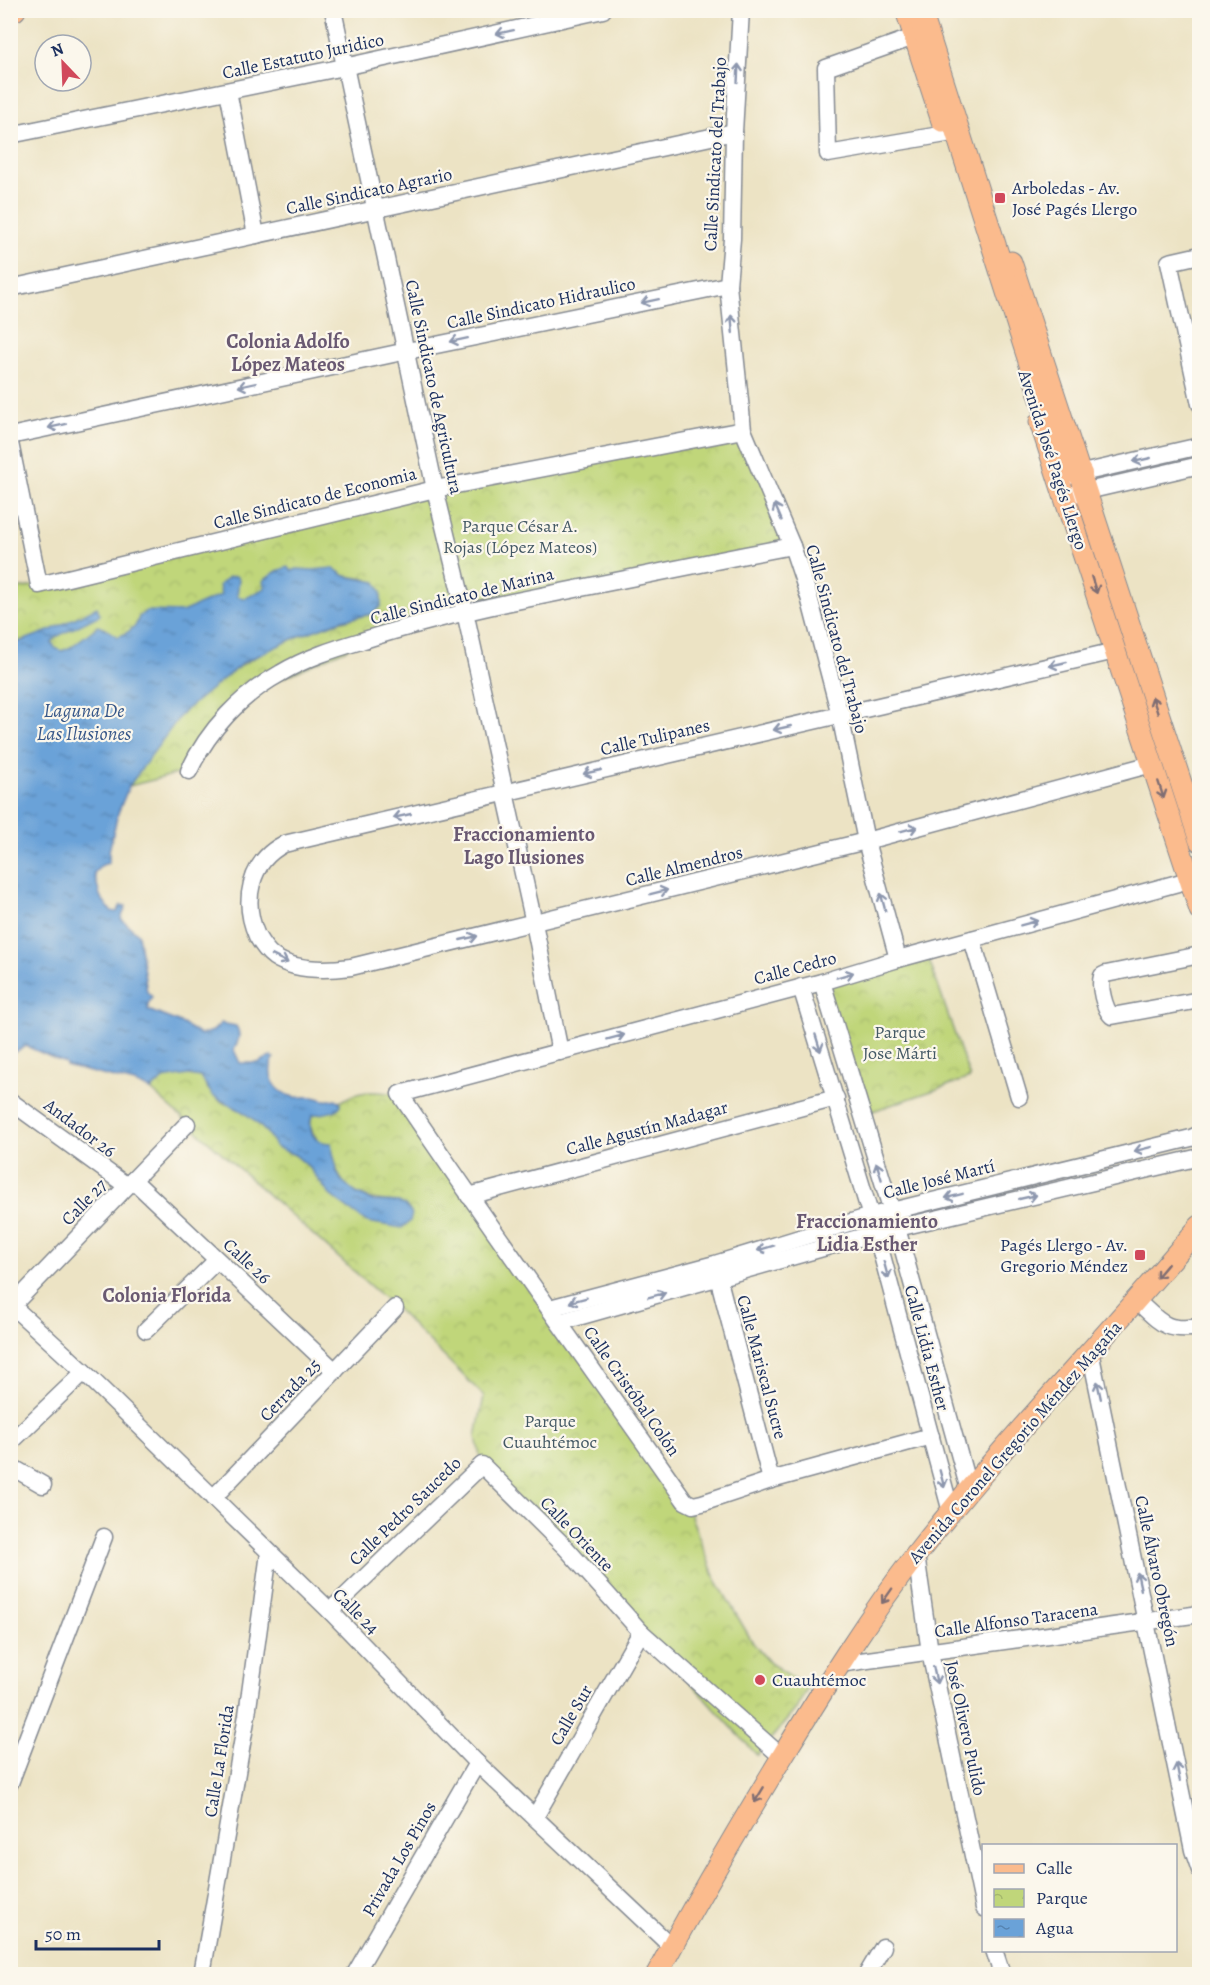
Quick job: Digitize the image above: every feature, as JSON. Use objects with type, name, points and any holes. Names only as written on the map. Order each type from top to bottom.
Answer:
[{"type":"highway","points":[[919,10],[1053,432],[1072,485]]},
{"type":"main road","name":"Avenida José Pagés Llergo","points":[[906,10],[946,134],[1200,841]]},
{"type":"main road","name":"Avenida José Pagés Llergo","points":[[931,10],[1072,485],[1115,651],[1152,764],[1195,878],[1200,910]]},
{"type":"main road","name":"Avenida Coronel Gregorio Méndez Magaña","points":[[657,1974],[724,1851],[839,1664],[916,1555],[969,1490],[1090,1351],[1137,1301],[1200,1226]]},
{"type":"street","name":"Calle Sindicato de Agricultura","points":[[333,10],[374,209],[534,923],[560,1052]]},
{"type":"street","name":"Calle Estatuto Juridico","points":[[10,135],[344,68],[603,10]]},
{"type":"street","name":"Calle Sindicato del Trabajo","points":[[741,10],[734,132],[732,239],[728,285],[743,430],[792,546],[809,597],[840,715],[866,841],[898,959]]},
{"type":"street","points":[[915,37],[826,68],[828,154],[946,134]]},
{"type":"street","points":[[228,91],[256,235]]},
{"type":"street","name":"Calle Sindicato Agrario","points":[[10,288],[734,132]]},
{"type":"street","points":[[1200,255],[1169,262],[1200,404]]},
{"type":"street","name":"Calle Sindicato Hidraulico","points":[[10,436],[728,285]]},
{"type":"street","name":"Calle Sindicato de Economia","points":[[10,443],[39,585],[435,489],[743,430]]},
{"type":"street","points":[[1072,485],[1200,446]]},
{"type":"street","points":[[1072,485],[1200,465]]},
{"type":"street","name":"Calle Sindicato de Marina","points":[[189,771],[204,742],[225,717],[254,691],[279,674],[309,659],[352,643],[465,612],[792,546]]},
{"type":"street","name":"Calle Tulipanes","points":[[249,912],[250,889],[256,871],[270,852],[284,844],[1115,651]]},
{"type":"street","name":"Calle Almendros","points":[[249,912],[260,940],[273,957],[292,964],[320,969],[351,967],[866,841],[1152,764]]},
{"type":"street","name":"Calle Cedro","points":[[400,1094],[822,982],[1195,878]]},
{"type":"street","points":[[972,939],[1019,1097]]},
{"type":"street","points":[[1200,955],[1106,974],[1102,976],[1101,981],[1107,1010],[1112,1016],[1200,1000]]},
{"type":"street","name":"Calle Lidia Esther","points":[[822,982],[897,1228],[969,1490]]},
{"type":"street","name":"Calle Lidia Esther","points":[[801,987],[874,1224],[951,1512]]},
{"type":"street","name":"Calle Cristóbal Colón","points":[[400,1094],[469,1196],[685,1501],[693,1505],[702,1503],[771,1480],[931,1436]]},
{"type":"street","name":"Calle Agustín Madagar","points":[[469,1196],[836,1098]]},
{"type":"street","name":"Andador 26","points":[[10,1101],[130,1183]]},
{"type":"street","name":"Calle 27","points":[[11,1306],[187,1124]]},
{"type":"street","name":"Calle José Martí","points":[[560,1322],[717,1271],[874,1224],[891,1211],[1200,1134]]},
{"type":"street","name":"Calle José Martí","points":[[874,1224],[897,1228],[1200,1157]]},
{"type":"street","name":"Calle 26","points":[[130,1183],[217,1260],[335,1371]]},
{"type":"street","points":[[147,1330],[217,1260]]},
{"type":"street","name":"Calle José Martí","points":[[550,1308],[717,1271]]},
{"type":"street","name":"Calle Mariscal Sucre","points":[[717,1271],[771,1480]]},
{"type":"street","points":[[1137,1301],[1165,1326],[1181,1330],[1200,1327]]},
{"type":"street","name":"Calle 24","points":[[11,1306],[84,1372],[330,1611],[477,1763],[672,1947]]},
{"type":"street","name":"Cerrada 25","points":[[213,1498],[395,1308]]},
{"type":"street","name":"Calle Álvaro Obregón","points":[[1090,1351],[1148,1621],[1193,1850],[1200,1870]]},
{"type":"street","points":[[10,1443],[84,1372]]},
{"type":"street","name":"Calle Pedro Saucedo","points":[[330,1611],[482,1465]]},
{"type":"street","name":"Calle Oriente","points":[[482,1465],[565,1547],[641,1632],[782,1757]]},
{"type":"street","points":[[10,1466],[43,1485]]},
{"type":"street","points":[[10,1784],[104,1538]]},
{"type":"street","name":"Calle La Florida","points":[[202,1974],[247,1715],[270,1553]]},
{"type":"street","name":"José Olivero Pulido","points":[[916,1555],[930,1652],[982,1899]]},
{"type":"street","name":"Calle Alfonso Taracena","points":[[839,1664],[1200,1614]]},
{"type":"street","name":"Calle Sur","points":[[535,1817],[641,1632]]},
{"type":"street","name":"Privada Los Pinos","points":[[355,1974],[477,1763]]},
{"type":"street","points":[[867,1974],[883,1947]]},
{"type":"street","points":[[995,1952],[1002,1974]]},
{"type":"green space","name":"Parque César A. Rojas (López Mateos)","points":[[743,430],[792,546],[375,636],[254,691],[189,771],[129,786],[176,720],[224,677],[270,649],[295,638],[320,628],[372,614],[367,579],[345,576],[333,568],[244,599],[150,619],[137,630],[118,637],[91,640],[62,651],[11,654],[11,590],[435,489]]},
{"type":"green space","name":"Parque Jose Márti","points":[[928,957],[970,1078],[867,1113],[826,987]]},
{"type":"green space","name":"Parque Cuauhtémoc","points":[[188,1075],[201,1077],[208,1089],[220,1101],[240,1110],[254,1120],[267,1133],[276,1147],[295,1155],[309,1167],[330,1195],[347,1208],[399,1202],[365,1197],[344,1183],[338,1173],[334,1158],[314,1134],[312,1115],[324,1113],[341,1105],[340,1102],[362,1093],[400,1094],[685,1501],[715,1578],[753,1643],[770,1663],[808,1687],[796,1709],[757,1755],[620,1605],[482,1465],[476,1437],[484,1396],[395,1308],[151,1090],[163,1078]]},
{"type":"water","name":"Laguna De Las Ilusiones","points":[[288,567],[292,571],[333,568],[345,576],[376,582],[381,592],[381,606],[372,614],[342,620],[297,637],[244,662],[182,713],[129,786],[118,813],[109,851],[109,863],[102,865],[94,873],[100,896],[111,911],[117,912],[121,905],[126,906],[121,919],[138,934],[147,992],[152,997],[148,1010],[183,1024],[200,1035],[213,1031],[221,1023],[236,1026],[239,1035],[234,1050],[240,1063],[258,1063],[271,1056],[274,1058],[271,1064],[271,1077],[282,1092],[294,1097],[336,1099],[340,1102],[341,1105],[335,1110],[312,1115],[311,1131],[316,1139],[331,1143],[341,1180],[356,1193],[373,1201],[399,1202],[406,1206],[412,1214],[410,1221],[402,1228],[367,1222],[347,1208],[330,1195],[309,1167],[295,1155],[276,1147],[267,1133],[254,1120],[213,1096],[201,1077],[188,1075],[163,1079],[151,1090],[135,1083],[66,1066],[65,1063],[26,1046],[11,1054],[11,645],[51,630],[97,607],[100,615],[56,637],[52,642],[55,648],[62,651],[71,647],[98,626],[118,637],[136,625],[139,617],[146,611],[182,612],[221,595],[219,585],[229,577],[236,576],[239,579],[237,596],[244,599],[265,588],[263,581],[277,571]]},
{"type":"place","name":"Arboledas - Av. José Pagés Llergo","points":[[1000,198]]},
{"type":"place","name":"Pagés Llergo - Av. Gregorio Méndez","points":[[1140,1255]]},
{"type":"place","name":"Cuauhtémoc","points":[[760,1680]]},
{"type":"district","name":"Colonia Adolfo López Mateos","points":[[288,352]]},
{"type":"district","name":"Fraccionamiento Lago Ilusiones","points":[[524,846]]},
{"type":"district","name":"Fraccionamiento Lidia Esther","points":[[867,1232]]},
{"type":"district","name":"Colonia Florida","points":[[167,1295]]}]
